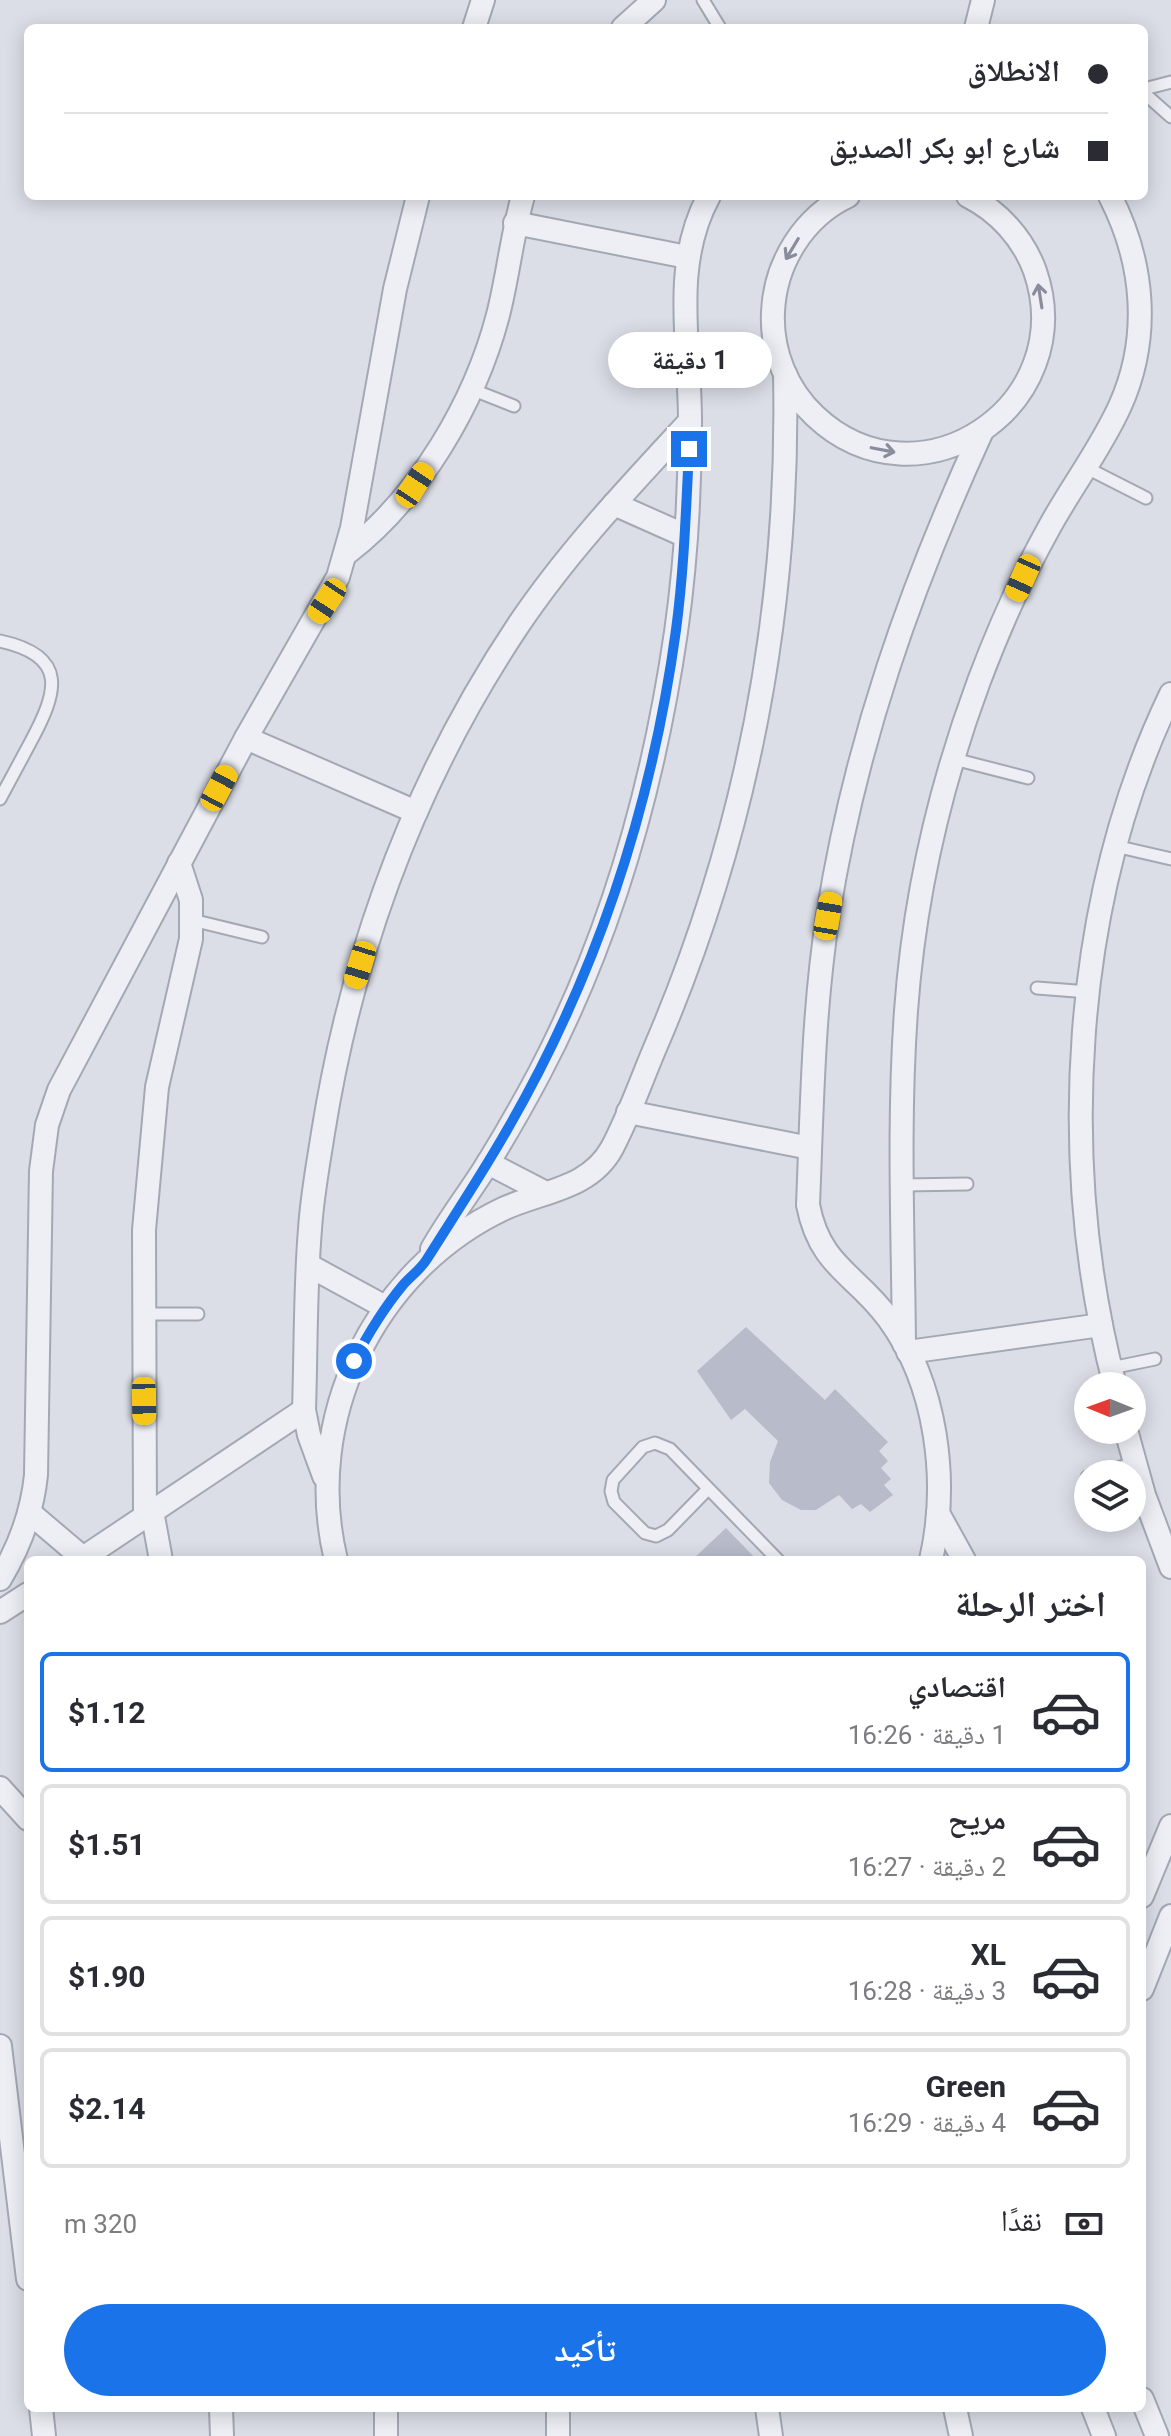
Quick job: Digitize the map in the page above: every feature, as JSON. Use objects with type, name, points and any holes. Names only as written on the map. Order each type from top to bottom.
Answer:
[{"type":"street","points":[[475,24],[483,0]]},
{"type":"street","points":[[627,24],[654,0]]},
{"type":"street","points":[[977,24],[983,0]]},
{"type":"street","points":[[0,1579],[22,1538],[36,1475],[41,1171],[47,1125],[59,1090],[246,738],[327,601],[347,553],[395,289],[417,200]]},
{"type":"street","points":[[347,553],[385,521],[408,495],[471,389],[497,316],[522,200]]},
{"type":"street","points":[[335,1556],[328,1513],[327,1482],[332,1435],[343,1390],[361,1347],[385,1307],[426,1261],[488,1163],[568,1015],[616,890],[649,774],[666,695],[686,536],[690,421],[685,287],[687,257],[692,234],[707,200]]},
{"type":"street","points":[[842,200],[809,224],[787,257],[779,276],[774,305],[774,335],[785,374],[795,393],[823,424],[841,436],[881,451],[902,453],[933,451],[964,441],[982,431],[1013,403],[1030,376],[1040,346],[1042,303],[1032,262],[1022,244],[994,212],[974,200]]},
{"type":"street","points":[[906,1348],[903,1064],[912,953],[931,844],[979,682],[1006,617],[1049,528],[1120,406],[1133,366],[1140,325],[1137,269],[1126,229],[1112,200]]},
{"type":"street","points":[[515,223],[687,257]]},
{"type":"street","points":[[426,1261],[476,1224],[504,1209],[577,1183],[600,1165],[614,1144],[698,942],[723,862],[753,741],[767,665],[780,558],[786,435],[785,374]]},
{"type":"street","points":[[327,1482],[309,1435],[304,1410],[310,1227],[324,1125],[351,993],[387,881],[461,719],[519,624],[586,534],[690,421]]},
{"type":"street","points":[[932,1556],[938,1513],[938,1463],[927,1402],[906,1348],[888,1317],[832,1262],[816,1235],[808,1205],[813,1060],[824,945],[856,774],[897,634],[923,565],[982,431]]},
{"type":"street","points":[[614,504],[686,536]]},
{"type":"street","points":[[1111,1372],[1101,1325],[1083,1167],[1084,1058],[1089,992],[1102,897],[1115,846],[1139,770],[1171,694]]},
{"type":"street","points":[[246,738],[416,812]]},
{"type":"street","points":[[160,1556],[148,1514],[144,1230],[157,1087],[188,958],[192,920],[191,900],[179,863]]},
{"type":"street","points":[[628,1112],[810,1148]]},
{"type":"street","points":[[488,1163],[546,1193]]},
{"type":"street","points":[[308,1265],[385,1307]]},
{"type":"street","points":[[906,1348],[1101,1325]]},
{"type":"street","points":[[85,1556],[304,1410]]},
{"type":"street","points":[[1146,1497],[1171,1567]]},
{"type":"street","points":[[30,1513],[78,1556]]},
{"type":"street","points":[[938,1513],[962,1556]]},
{"type":"street","points":[[0,1612],[24,1597]]},
{"type":"street","points":[[0,1788],[24,1815]]},
{"type":"street","points":[[1146,1881],[1171,1826]]},
{"type":"street","points":[[1146,1979],[1171,1916]]},
{"type":"street","points":[[0,2046],[24,2246]]},
{"type":"street","points":[[1146,2409],[1157,2436]]},
{"type":"street","points":[[41,2412],[44,2436]]},
{"type":"street","points":[[221,2412],[222,2436]]},
{"type":"street","points":[[386,2412],[386,2436]]},
{"type":"street","points":[[558,2412],[558,2436]]},
{"type":"street","points":[[768,2412],[771,2436]]},
{"type":"street","points":[[956,2412],[961,2436]]},
{"type":"street","points":[[1095,2412],[1104,2436]]},
{"type":"lane","points":[[703,0],[718,24]]},
{"type":"lane","points":[[1148,90],[1171,82]]},
{"type":"lane","points":[[1148,95],[1171,117]]},
{"type":"lane","points":[[471,389],[514,406]]},
{"type":"lane","points":[[1084,467],[1146,498]]},
{"type":"lane","points":[[0,641],[33,650],[48,668],[53,691],[47,713],[0,799]]},
{"type":"lane","points":[[954,759],[1028,778]]},
{"type":"lane","points":[[1115,846],[1171,859]]},
{"type":"lane","points":[[192,920],[262,937]]},
{"type":"lane","points":[[1037,988],[1089,992]]},
{"type":"lane","points":[[903,1185],[967,1184]]},
{"type":"lane","points":[[143,1314],[198,1314]]},
{"type":"lane","points":[[1124,1372],[1155,1359]]},
{"type":"lane","points":[[708,1489],[668,1530],[656,1536],[645,1533],[634,1523],[614,1502],[611,1491],[613,1480],[643,1447],[655,1443],[670,1449],[774,1556]]},
{"type":"building","points":[[746,1327],[825,1400],[835,1389],[888,1442],[879,1451],[888,1461],[881,1468],[891,1479],[884,1485],[893,1495],[870,1512],[861,1504],[852,1509],[839,1495],[816,1510],[801,1510],[782,1500],[769,1483],[770,1462],[778,1441],[745,1409],[731,1420],[697,1371]]},
{"type":"building","points":[[726,1528],[753,1556],[696,1556]]},
{"type":"route","points":[[354,1361],[385,1307],[426,1261],[488,1163],[539,1073],[594,953],[636,826],[666,695],[686,536],[689,449]]}]
